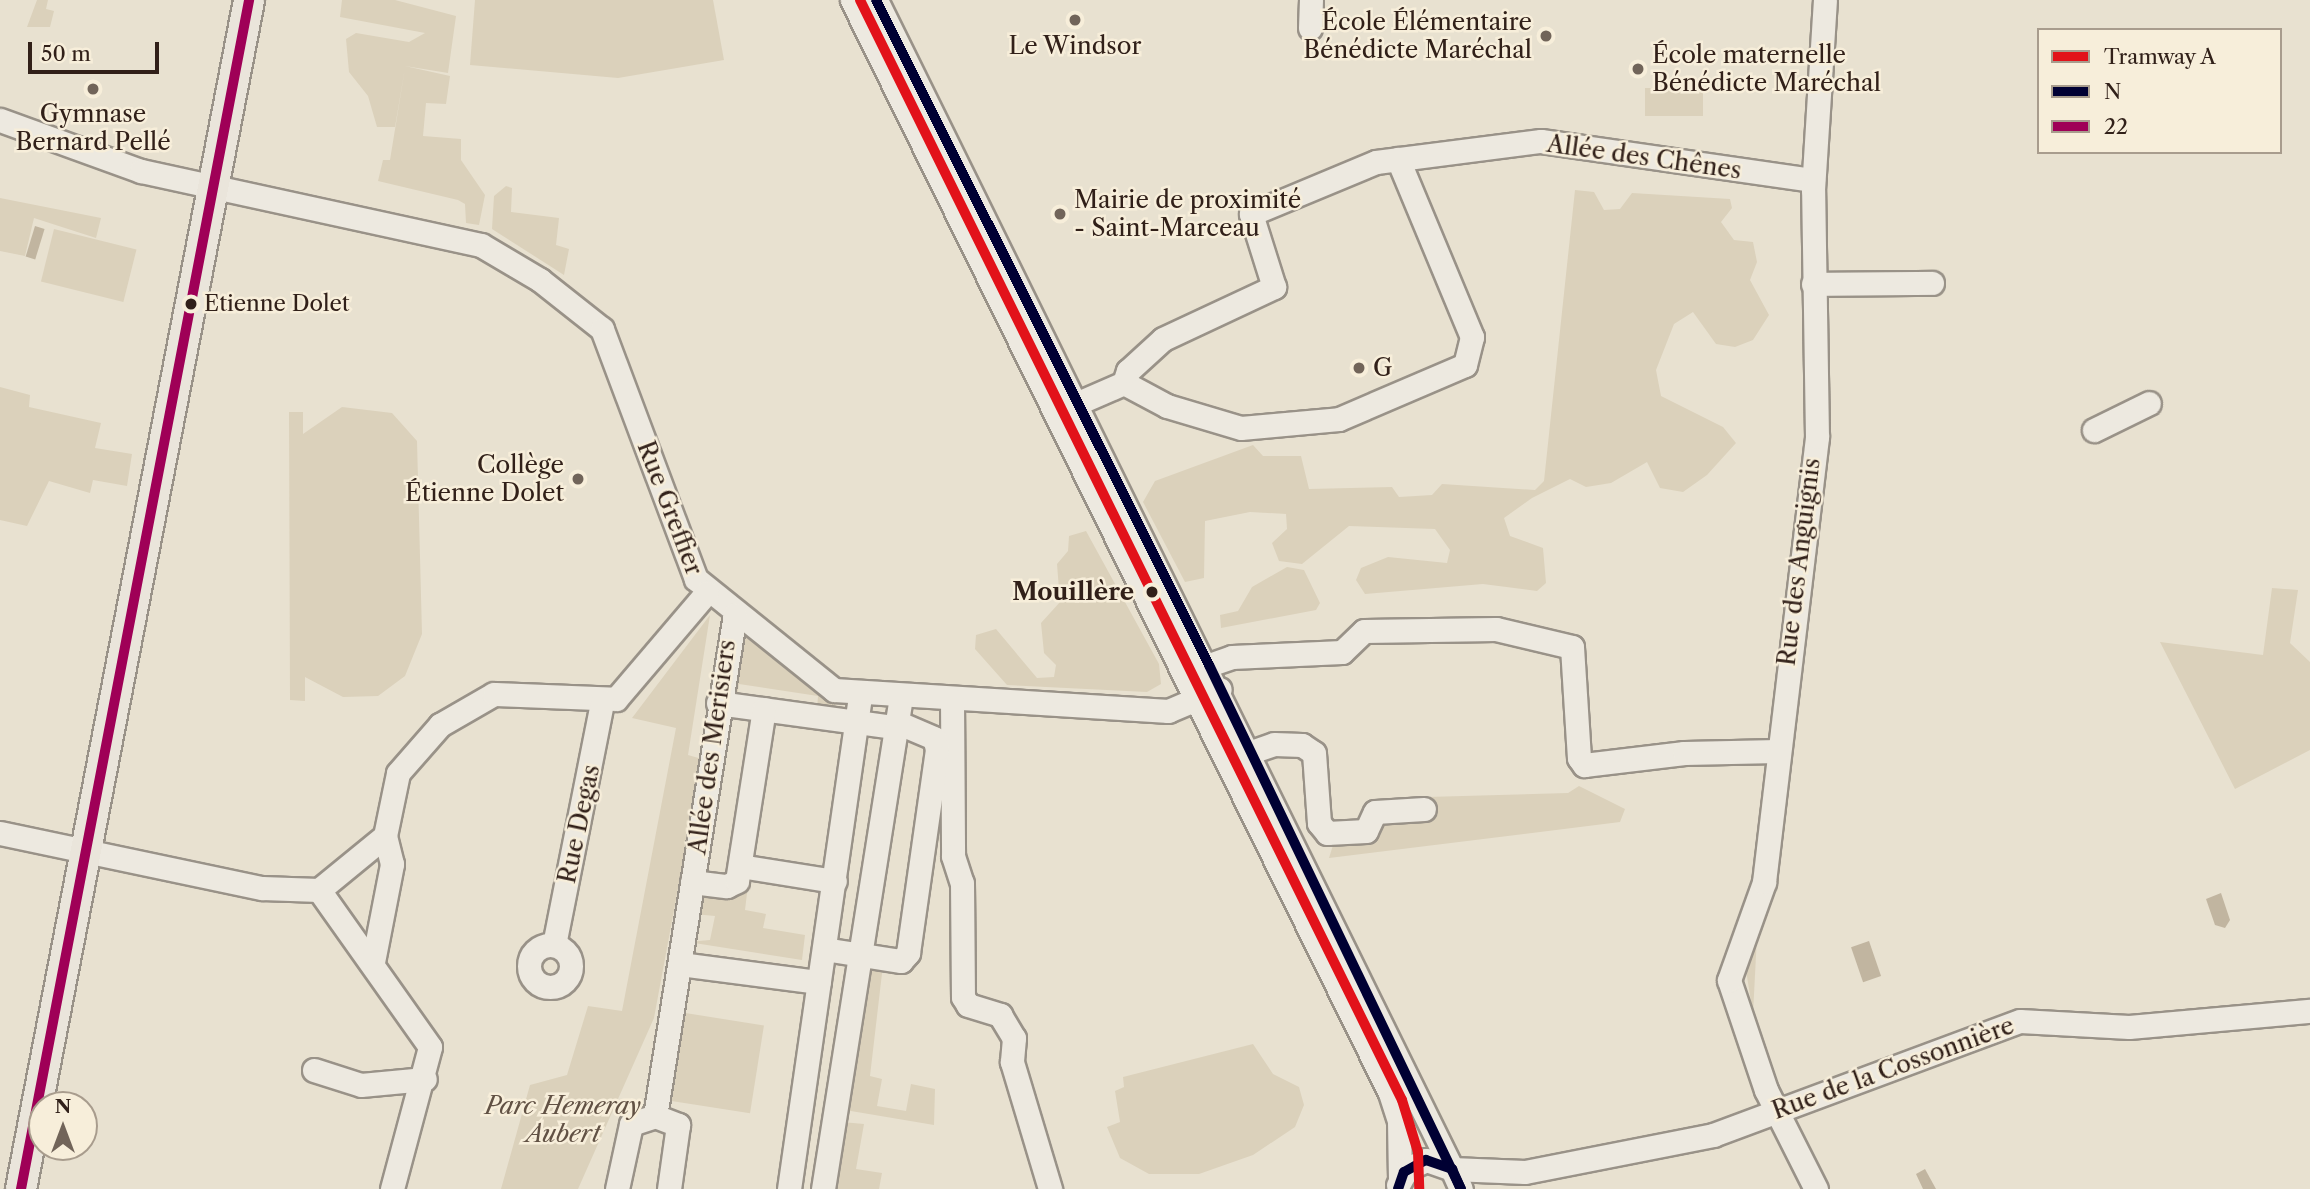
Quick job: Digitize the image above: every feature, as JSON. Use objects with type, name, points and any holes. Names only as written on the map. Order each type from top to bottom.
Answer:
[{"type":"main road","points":[[14,1186],[83,854],[210,187],[249,0]]},
{"type":"street","points":[[852,0],[1390,1093],[1399,1121],[1399,1184]]},
{"type":"street","points":[[876,0],[1209,665],[1456,1179]]},
{"type":"street","points":[[1310,28],[1311,0]]},
{"type":"street","name":"Rue des Anguignis","points":[[1816,1189],[1777,1110],[1729,980],[1764,882],[1817,437],[1813,180],[1825,0]]},
{"type":"street","name":"Rue Greffier","points":[[0,120],[61,137],[129,167],[210,187],[481,244],[587,314],[611,348],[689,568],[707,592],[834,690],[860,695],[1168,710],[1196,701],[1220,689]]},
{"type":"street","name":"Allée des Chênes","points":[[1078,403],[1124,383],[1128,371],[1163,339],[1274,287],[1251,214],[1376,162],[1541,141],[1813,180]]},
{"type":"street","points":[[1124,383],[1167,406],[1241,428],[1339,419],[1465,365],[1472,337],[1398,159]]},
{"type":"street","points":[[1813,284],[1932,283]]},
{"type":"street","points":[[2094,430],[2149,403]]},
{"type":"street","points":[[373,962],[392,864],[386,836],[398,773],[409,754],[479,697],[601,703],[626,690],[707,592]]},
{"type":"street","name":"Allée des Merisiers","points":[[655,1116],[718,703],[735,614]]},
{"type":"street","points":[[1209,665],[1232,657],[1342,652],[1364,631],[1496,629],[1572,647],[1578,758],[1584,765],[1684,753],[1778,751]]},
{"type":"street","points":[[789,1189],[860,695]]},
{"type":"street","points":[[823,1189],[901,697]]},
{"type":"street","points":[[952,700],[953,856],[962,883],[963,997],[968,1005],[1000,1015],[1014,1038],[1012,1062],[1050,1189]]},
{"type":"street","name":"Rue Degas","points":[[554,945],[601,703]]},
{"type":"street","points":[[718,703],[897,725],[934,738],[936,749],[908,953],[901,961],[824,949]]},
{"type":"street","name":"Allée des Merisiers","points":[[692,881],[732,885],[740,866],[764,709]]},
{"type":"street","points":[[1251,752],[1274,744],[1302,745],[1314,753],[1319,823],[1327,833],[1366,831],[1375,812],[1424,809]]},
{"type":"street","points":[[0,833],[83,854],[294,893],[319,890],[386,836]]},
{"type":"street","points":[[740,866],[835,881]]},
{"type":"street","points":[[319,890],[425,1033],[431,1060],[392,1189]]},
{"type":"street","points":[[680,964],[819,982]]},
{"type":"street","name":"Rue de la Cossonnière","points":[[1399,1184],[1422,1160],[1456,1179],[1525,1172],[1671,1146],[2020,1021],[2129,1027],[2310,1011]]},
{"type":"street","points":[[314,1070],[361,1085],[425,1079]]},
{"type":"street","points":[[805,1083],[839,1087]]},
{"type":"street","points":[[617,1189],[631,1124],[655,1116],[678,1125],[669,1189]]},
{"type":"street","name":"Rue de la Cossonnière","points":[[1491,1189],[1525,1172]]},
{"type":"green space","points":[[37,0],[48,0],[46,9],[54,11],[50,27],[27,27]]},
{"type":"green space","points":[[342,0],[395,0],[456,16],[448,73],[405,66],[450,76],[446,104],[426,103],[423,136],[461,139],[461,160],[485,195],[479,225],[466,223],[465,204],[458,200],[378,181],[383,160],[390,160],[405,68],[395,127],[377,127],[368,96],[349,72],[346,39],[356,33],[409,42],[425,33],[340,17]]},
{"type":"green space","points":[[475,0],[713,0],[724,60],[618,78],[470,65]]},
{"type":"green space","points":[[1645,88],[1703,88],[1703,116],[1645,116]]},
{"type":"green space","points":[[506,186],[512,188],[511,212],[559,218],[556,245],[569,249],[564,275],[492,229],[494,196]]},
{"type":"green space","points":[[1575,190],[1594,192],[1604,210],[1620,209],[1632,193],[1730,199],[1732,208],[1721,222],[1734,240],[1753,242],[1757,262],[1750,280],[1769,315],[1753,340],[1735,347],[1716,344],[1693,312],[1674,324],[1656,370],[1661,396],[1723,427],[1736,443],[1707,475],[1683,492],[1660,488],[1647,462],[1611,483],[1586,487],[1570,479],[1532,498],[1504,518],[1510,536],[1543,548],[1546,583],[1537,591],[1483,584],[1365,594],[1356,580],[1361,568],[1388,557],[1447,563],[1450,550],[1435,529],[1349,526],[1302,564],[1279,561],[1272,543],[1287,529],[1286,514],[1250,512],[1205,521],[1204,578],[1185,582],[1143,502],[1155,481],[1253,445],[1263,456],[1301,456],[1309,489],[1392,487],[1399,497],[1432,495],[1442,484],[1535,490],[1544,481]]},
{"type":"green space","points":[[0,198],[101,218],[96,238],[34,218],[25,256],[0,251]]},
{"type":"green space","points":[[54,229],[136,250],[123,302],[41,281]]},
{"type":"green space","points":[[0,387],[30,395],[29,407],[101,423],[95,448],[132,454],[127,486],[93,480],[90,493],[49,481],[27,526],[0,520]]},
{"type":"green space","points":[[342,407],[392,413],[417,441],[422,634],[405,676],[378,696],[343,697],[305,677],[305,701],[290,700],[289,412],[303,412],[303,434]]},
{"type":"green space","points":[[1086,531],[1159,664],[1161,684],[1147,692],[1007,685],[975,649],[976,635],[996,629],[1037,678],[1054,677],[1056,665],[1044,653],[1041,623],[1060,602],[1057,564],[1068,551],[1069,536]]},
{"type":"green space","points":[[1287,567],[1304,570],[1320,603],[1316,610],[1221,628],[1220,615],[1238,611],[1252,587]]},
{"type":"green space","points":[[2272,588],[2298,590],[2290,643],[2310,662],[2310,750],[2235,789],[2160,642],[2263,655]]},
{"type":"green space","name":"Parc Hemeray Aubert","points":[[710,615],[688,755],[702,759],[654,1018],[578,1189],[501,1189],[530,1085],[567,1075],[588,1006],[622,1011],[676,728],[632,718]]},
{"type":"green space","points":[[736,630],[841,709],[817,710],[818,696],[739,684],[737,697],[729,695]]},
{"type":"green space","points":[[1579,786],[1625,809],[1620,822],[1329,858],[1334,842],[1376,833],[1384,821],[1427,797],[1568,793]]},
{"type":"green space","points":[[749,877],[745,910],[766,914],[763,928],[805,935],[802,960],[688,942],[710,940],[715,916],[694,914],[701,893]]},
{"type":"green space","points":[[1757,936],[1753,1014],[1745,964]]},
{"type":"green space","points":[[883,965],[870,1076],[882,1079],[877,1106],[906,1111],[911,1084],[935,1089],[934,1125],[845,1110],[864,966]]},
{"type":"green space","points":[[679,1012],[764,1025],[750,1113],[665,1100]]},
{"type":"green space","points":[[1253,1044],[1273,1074],[1299,1087],[1304,1105],[1295,1127],[1253,1155],[1199,1174],[1149,1174],[1120,1158],[1107,1127],[1120,1122],[1115,1091],[1124,1087],[1123,1077]]},
{"type":"green space","points":[[842,1122],[864,1124],[856,1169],[882,1173],[879,1189],[833,1189]]},
{"type":"shaded area","points":[[35,226],[45,229],[35,260],[26,257]]},
{"type":"shaded area","points":[[2221,893],[2230,920],[2225,928],[2215,925],[2206,899]]},
{"type":"shaded area","points":[[1869,941],[1881,976],[1863,982],[1851,947]]},
{"type":"shaded area","points":[[1925,1169],[1936,1189],[1923,1189],[1916,1174]]},
{"type":"tram line","name":"A","points":[[860,0],[1402,1100],[1418,1152],[1419,1189]]},
{"type":"transit line","name":"22","points":[[21,1189],[249,0]]},
{"type":"transit line","name":"N","points":[[876,0],[1209,665],[1461,1189]]},
{"type":"transit line","name":"N","points":[[1398,1189],[1404,1172],[1426,1160],[1452,1169],[1461,1189]]},
{"type":"place","name":"Le Windsor","points":[[1075,20]]},
{"type":"place","name":"École Élémentaire Bénédicte Maréchal","points":[[1546,36]]},
{"type":"place","name":"École maternelle Bénédicte Maréchal","points":[[1638,69]]},
{"type":"place","name":"Gymnase Bernard Pellé","points":[[93,89]]},
{"type":"place","name":"Mairie de proximité - Saint-Marceau","points":[[1060,214]]},
{"type":"place","name":"Etienne Dolet","points":[[191,304]]},
{"type":"place","name":"G","points":[[1359,368]]},
{"type":"place","name":"Collège Étienne Dolet","points":[[578,479]]},
{"type":"place","name":"Mouillère","points":[[1152,592]]}]
